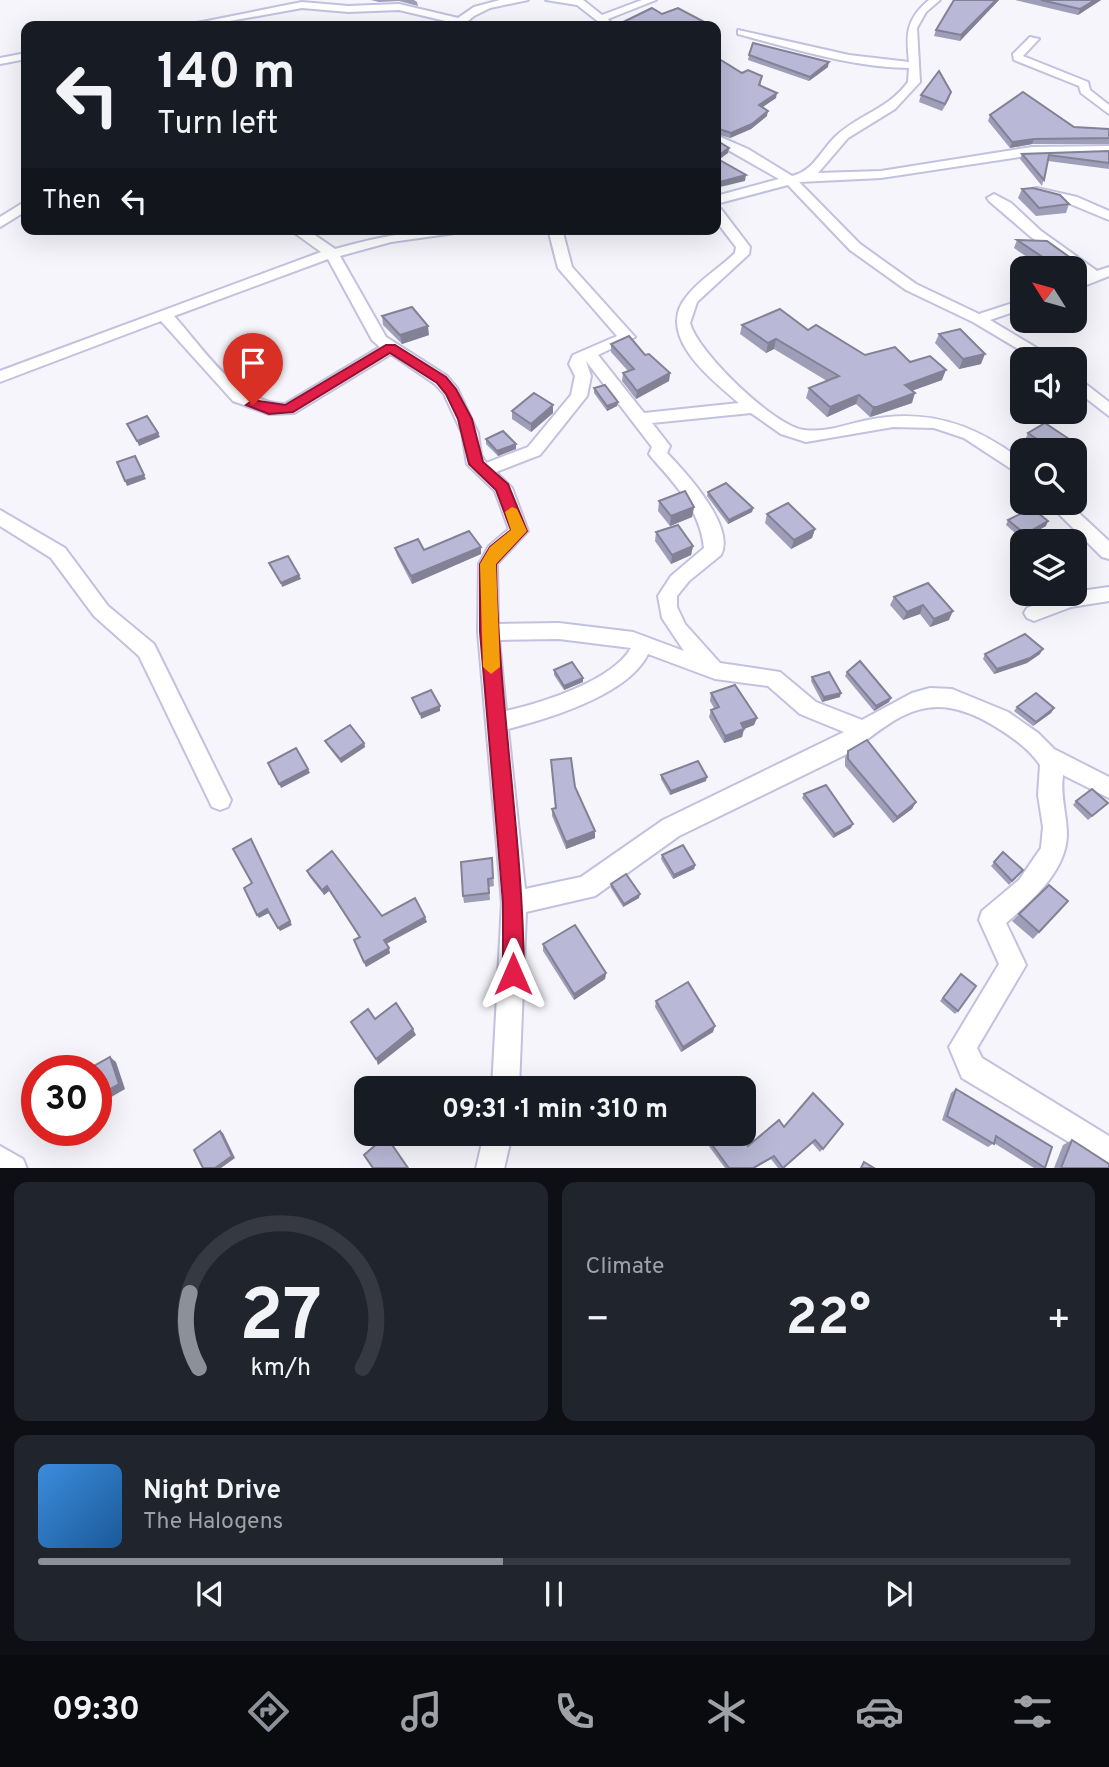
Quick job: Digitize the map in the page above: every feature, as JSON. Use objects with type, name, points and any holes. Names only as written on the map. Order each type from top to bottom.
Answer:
[{"type":"street","points":[[464,21],[488,6],[523,0]]},
{"type":"street","points":[[551,0],[578,1],[603,21]]},
{"type":"street","points":[[600,19],[651,0]]},
{"type":"street","points":[[721,199],[807,176],[819,167],[842,136],[901,100],[915,82],[910,47],[911,25],[918,13],[935,0]]},
{"type":"street","points":[[210,21],[295,3],[348,9],[392,6],[448,21]]},
{"type":"street","points":[[272,21],[295,3]]},
{"type":"street","points":[[742,32],[851,59],[889,65],[914,65]]},
{"type":"street","points":[[1034,39],[1018,54],[1018,58],[1084,84],[1085,91],[1109,111]]},
{"type":"street","points":[[0,61],[21,57]]},
{"type":"street","points":[[721,141],[744,152],[792,182],[838,231],[864,254],[911,287],[978,318],[1027,347]]},
{"type":"street","points":[[807,176],[869,178],[958,161],[1048,150],[1109,150]]},
{"type":"street","points":[[1037,192],[1065,197],[1104,213]]},
{"type":"street","points":[[994,198],[1008,205],[1037,235],[1102,274]]},
{"type":"street","points":[[5,220],[21,209]]},
{"type":"street","points":[[721,218],[743,247],[742,254],[692,300],[683,314],[684,328],[700,357],[754,407],[788,432],[799,436],[820,436],[903,420],[962,430],[990,443],[1010,460]]},
{"type":"street","points":[[305,235],[332,253],[372,328],[390,348],[441,380],[452,392],[470,433],[472,455],[483,470],[503,488],[519,531],[496,551],[488,564],[488,632],[513,903],[513,974],[506,1076]]},
{"type":"street","points":[[0,377],[332,253],[406,235]]},
{"type":"street","points":[[483,470],[534,451],[579,396],[583,376],[577,364],[579,358],[627,337],[565,268],[557,235]]},
{"type":"street","points":[[978,318],[1010,308]]},
{"type":"street","points":[[165,316],[239,397],[269,409],[288,409],[308,399],[390,348]]},
{"type":"street","points":[[588,353],[661,446],[658,454],[703,508],[709,523],[714,550],[673,586],[667,596],[669,617],[715,671]]},
{"type":"street","points":[[1087,392],[1109,411]]},
{"type":"street","points":[[640,419],[754,407]]},
{"type":"street","points":[[1070,515],[1109,552]]},
{"type":"street","points":[[0,517],[58,553],[101,611],[147,650],[220,800]]},
{"type":"street","points":[[1034,613],[1069,600],[1109,594]]},
{"type":"street","points":[[488,632],[559,631],[643,643],[715,671],[773,678],[808,708],[863,730]]},
{"type":"street","points":[[496,723],[529,716],[598,686],[632,665],[640,656],[643,643]]},
{"type":"street","points":[[513,903],[586,888],[671,828],[843,745],[863,730],[922,698],[941,695],[958,698],[997,716],[1048,756],[1109,788]]},
{"type":"street","points":[[1048,756],[1054,769],[1049,795],[1056,835],[1053,850],[1039,877],[991,920],[1013,965],[962,1047],[972,1068],[1109,1152]]},
{"type":"street","points":[[490,1168],[495,1146]]},
{"type":"street","points":[[0,1160],[13,1168]]},
{"type":"building","points":[[954,0],[996,0],[961,35],[936,30]]},
{"type":"building","points":[[1041,0],[1095,0],[1080,9]]},
{"type":"building","points":[[652,8],[662,14],[678,8],[702,21],[625,21]]},
{"type":"building","points":[[753,43],[829,62],[810,77],[749,55]]},
{"type":"building","points":[[721,60],[742,73],[748,70],[762,76],[759,85],[777,93],[759,105],[768,111],[752,124],[731,133],[721,130]]},
{"type":"building","points":[[939,71],[951,92],[945,104],[921,95]]},
{"type":"building","points":[[1023,92],[1074,127],[1109,129],[1109,138],[1012,142],[990,115]]},
{"type":"building","points":[[721,143],[729,148],[721,154]]},
{"type":"building","points":[[1109,151],[1109,163],[1049,155],[1044,180],[1022,154]]},
{"type":"building","points":[[721,161],[746,175],[721,182]]},
{"type":"building","points":[[1033,188],[1060,195],[1069,204],[1039,208],[1022,189]]},
{"type":"building","points":[[1017,240],[1047,241],[1068,256],[1041,256]]},
{"type":"building","points":[[412,307],[428,326],[400,335],[382,316]]},
{"type":"building","points":[[780,309],[808,330],[816,325],[865,355],[895,347],[910,362],[930,356],[946,370],[905,385],[915,393],[877,407],[873,407],[859,395],[830,407],[809,388],[839,376],[776,339],[768,343],[742,325]]},
{"type":"building","points":[[960,329],[985,354],[963,359],[939,334]]},
{"type":"building","points":[[629,336],[645,355],[649,354],[670,373],[637,391],[623,373],[634,369],[611,344]]},
{"type":"building","points":[[605,385],[618,402],[607,406],[594,388]]},
{"type":"building","points":[[534,393],[553,405],[531,424],[512,411]]},
{"type":"building","points":[[147,416],[158,433],[137,441],[127,424]]},
{"type":"building","points":[[1046,424],[1068,438],[1035,438],[1028,433]]},
{"type":"building","points":[[503,431],[516,444],[497,451],[486,439]]},
{"type":"building","points":[[135,456],[144,475],[125,481],[117,462]]},
{"type":"building","points":[[726,483],[753,508],[729,520],[708,492]]},
{"type":"building","points":[[685,491],[694,507],[671,516],[659,501]]},
{"type":"building","points":[[788,503],[815,529],[794,540],[767,514]]},
{"type":"building","points":[[1018,515],[1041,515],[1048,521],[1034,529],[1019,529],[1008,520]]},
{"type":"building","points":[[678,525],[693,546],[672,555],[656,532]]},
{"type":"building","points":[[469,531],[481,547],[411,576],[395,548],[418,539],[424,550]]},
{"type":"building","points":[[288,556],[299,575],[281,583],[269,563]]},
{"type":"building","points":[[928,583],[953,611],[934,619],[923,605],[907,612],[894,597]]},
{"type":"building","points":[[1025,634],[1043,649],[1030,658],[997,669],[985,654]]},
{"type":"building","points":[[860,661],[891,698],[876,706],[847,672]]},
{"type":"building","points":[[572,662],[583,678],[564,686],[554,670]]},
{"type":"building","points":[[829,672],[841,693],[824,697],[812,677]]},
{"type":"building","points":[[735,685],[757,718],[741,723],[744,729],[725,736],[711,710],[719,707],[711,693]]},
{"type":"building","points":[[431,690],[440,706],[420,714],[412,698]]},
{"type":"building","points":[[1036,693],[1054,708],[1036,722],[1017,707]]},
{"type":"building","points":[[350,725],[364,743],[340,759],[325,741]]},
{"type":"building","points":[[867,740],[916,802],[897,817],[848,759],[848,751]]},
{"type":"building","points":[[296,748],[308,769],[279,784],[268,763]]},
{"type":"building","points":[[571,758],[575,787],[595,831],[566,842],[552,809],[556,808],[551,760]]},
{"type":"building","points":[[698,761],[707,777],[671,791],[661,775]]},
{"type":"building","points":[[826,785],[853,824],[835,834],[804,794]]},
{"type":"building","points":[[1092,789],[1108,803],[1092,816],[1076,801]]},
{"type":"building","points":[[251,839],[290,921],[278,928],[267,909],[257,915],[244,888],[252,883],[233,849]]},
{"type":"building","points":[[683,845],[695,865],[674,875],[662,855]]},
{"type":"building","points":[[332,851],[382,916],[415,898],[425,917],[384,940],[389,948],[364,962],[354,940],[360,937],[327,886],[322,890],[307,871]]},
{"type":"building","points":[[1003,852],[1023,870],[1012,881],[994,862]]},
{"type":"building","points":[[492,858],[493,878],[488,879],[489,893],[463,896],[461,862]]},
{"type":"building","points":[[626,874],[640,894],[624,904],[611,884]]},
{"type":"building","points":[[1049,885],[1068,901],[1039,932],[1019,914]]},
{"type":"building","points":[[575,925],[606,973],[574,994],[543,944]]},
{"type":"building","points":[[961,974],[976,986],[958,1011],[943,998]]},
{"type":"building","points":[[688,982],[715,1026],[683,1047],[656,1001]]},
{"type":"building","points":[[396,1003],[413,1029],[376,1059],[351,1022],[368,1009],[375,1019]]},
{"type":"building","points":[[112,1063],[119,1084],[112,1088]]},
{"type":"building","points":[[956,1089],[1052,1147],[1045,1168],[996,1136],[994,1144],[947,1116]]},
{"type":"building","points":[[813,1093],[843,1124],[823,1149],[815,1140],[783,1168],[774,1156],[753,1168],[729,1168],[713,1146],[756,1146],[756,1139],[779,1120],[784,1127]]},
{"type":"building","points":[[220,1131],[232,1156],[215,1168],[203,1168],[194,1150]]},
{"type":"building","points":[[1072,1140],[1109,1164],[1109,1168],[1061,1168]]},
{"type":"building","points":[[374,1146],[393,1146],[408,1168],[373,1168],[364,1155]]},
{"type":"building","points":[[864,1162],[874,1168],[861,1168]]},
{"type":"slow traffic","points":[[491,667],[488,564],[496,551],[519,531],[512,512]]},
{"type":"route","points":[[253,405],[269,409],[288,409],[390,348],[441,380],[452,392],[470,433],[472,455],[476,464],[503,488],[519,531],[496,551],[488,564],[488,632],[513,903],[513,974]]}]
